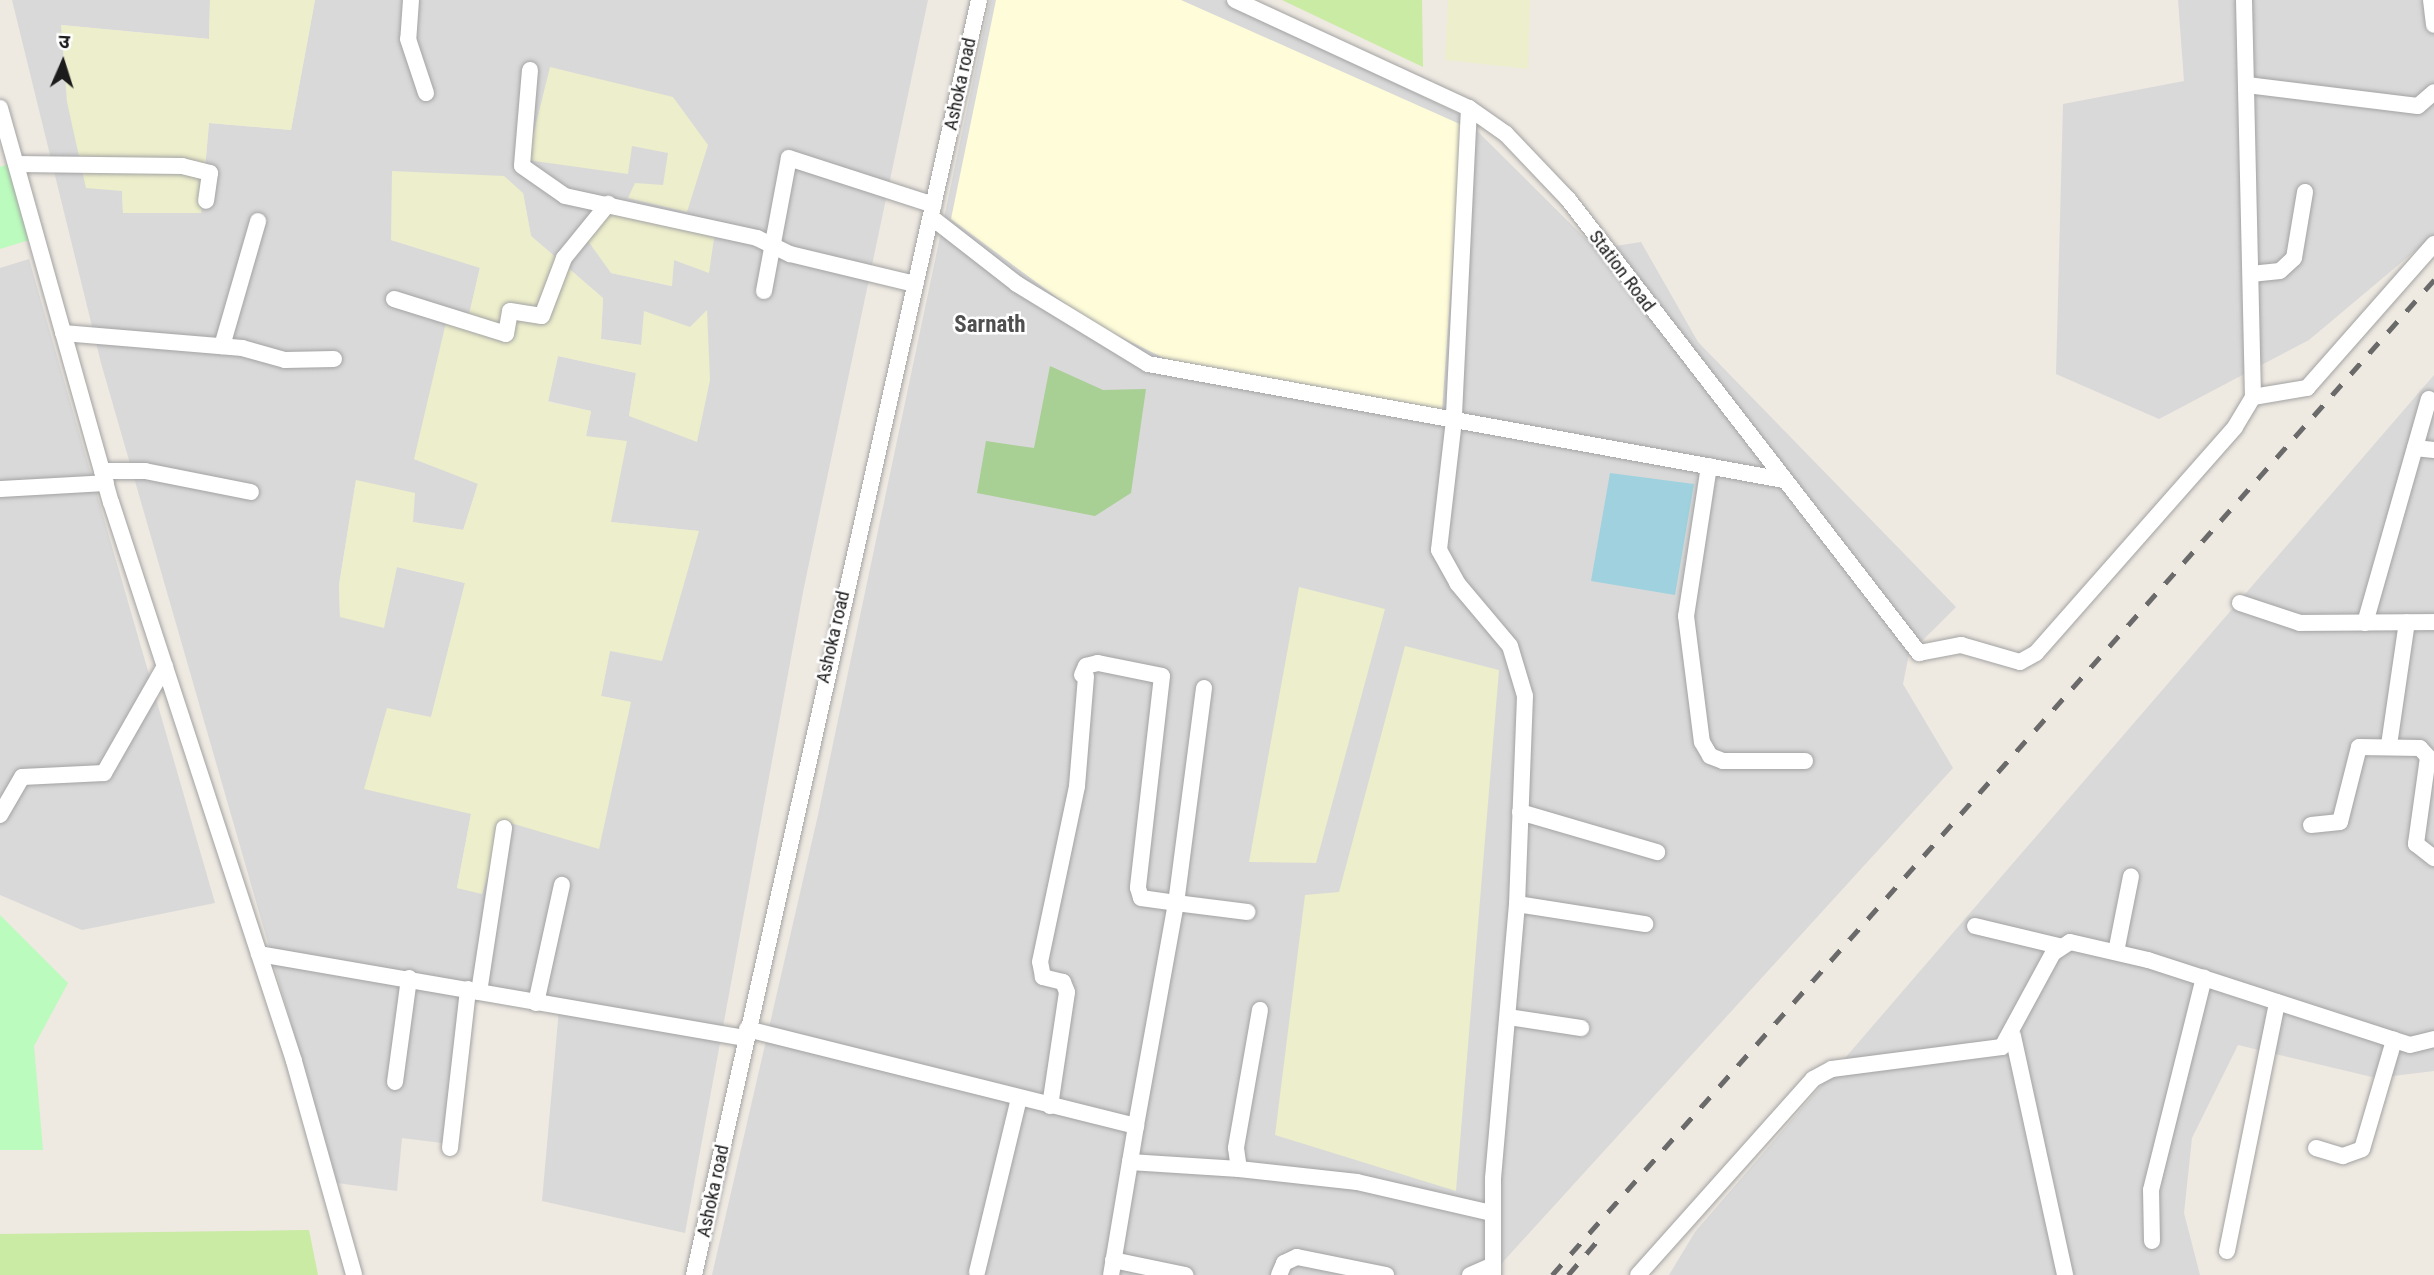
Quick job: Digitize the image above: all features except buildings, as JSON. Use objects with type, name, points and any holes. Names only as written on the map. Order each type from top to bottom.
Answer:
[{"type":"street","points":[[411,0],[408,39],[426,93]]},
{"type":"street","name":"Ashoka road","points":[[694,1275],[979,0]]},
{"type":"street","name":"Station Road","points":[[1235,0],[1469,108],[1506,134],[1568,199],[1919,653],[1961,645],[2020,662],[2036,653],[2235,427],[2253,397]]},
{"type":"street","points":[[2244,0],[2253,397],[2307,388],[2434,244]]},
{"type":"street","points":[[2431,0],[2434,25]]},
{"type":"street","points":[[530,70],[522,166],[565,196],[774,245],[915,284]]},
{"type":"street","points":[[2247,85],[2418,106],[2434,92]]},
{"type":"street","points":[[0,108],[104,477],[259,954],[354,1275]]},
{"type":"street","points":[[1469,108],[1454,420],[1439,550],[1518,660],[1525,696],[1517,904],[1491,1213],[1493,1270],[1471,1275]]},
{"type":"street","points":[[764,291],[789,158],[932,211],[1017,284],[1147,364],[1784,480]]},
{"type":"street","points":[[16,164],[182,166],[210,173],[206,201]]},
{"type":"street","points":[[2251,274],[2280,271],[2294,258],[2305,192]]},
{"type":"street","points":[[394,299],[506,334],[510,311],[542,316],[565,258],[608,204]]},
{"type":"street","points":[[222,346],[258,222]]},
{"type":"street","points":[[63,332],[222,346],[285,359],[334,359]]},
{"type":"street","points":[[2365,623],[2429,399]]},
{"type":"street","points":[[2415,448],[2434,450]]},
{"type":"street","points":[[1709,466],[1686,616],[1702,742],[1710,756],[1724,761],[1805,761]]},
{"type":"street","points":[[0,489],[145,471],[251,492]]},
{"type":"street","points":[[2240,603],[2300,623],[2434,622]]},
{"type":"street","points":[[2389,745],[2407,622]]},
{"type":"street","points":[[1050,1106],[1067,992],[1063,982],[1043,977],[1040,962],[1077,786],[1086,666],[1098,663],[1162,676],[1138,888],[1141,898],[1247,912]]},
{"type":"street","points":[[0,816],[22,777],[104,773],[165,666]]},
{"type":"street","points":[[1185,1275],[1112,1268],[1176,903],[1204,688]]},
{"type":"street","points":[[2311,825],[2340,822],[2359,747],[2389,745],[2427,754],[2416,844],[2434,858]]},
{"type":"street","points":[[1520,812],[1657,852]]},
{"type":"street","points":[[450,1148],[473,990],[504,828]]},
{"type":"street","points":[[2116,951],[2131,876]]},
{"type":"street","points":[[536,1003],[562,885]]},
{"type":"street","points":[[1517,904],[1645,924]]},
{"type":"street","points":[[1975,926],[2059,946],[2084,943],[2116,951],[2394,1040],[2423,1045],[2434,1039]]},
{"type":"street","points":[[1638,1275],[1823,1072],[1987,1053],[2012,1036],[2059,946]]},
{"type":"street","points":[[259,954],[409,978],[536,1003],[746,1033],[1136,1126]]},
{"type":"street","points":[[395,1082],[409,978]]},
{"type":"street","points":[[2152,1241],[2151,1190],[2204,978]]},
{"type":"street","points":[[2227,1251],[2277,1002]]},
{"type":"street","points":[[1239,1170],[1236,1149],[1260,1010]]},
{"type":"street","points":[[1509,1017],[1581,1028]]},
{"type":"street","points":[[2012,1036],[2065,1275]]},
{"type":"street","points":[[2316,1148],[2343,1156],[2362,1149],[2394,1040]]},
{"type":"street","points":[[977,1272],[1019,1098]]},
{"type":"street","points":[[1130,1162],[1357,1182],[1491,1213]]},
{"type":"street","points":[[1279,1275],[1284,1263],[1297,1257],[1386,1275]]},
{"type":"shaded area","points":[[12,0],[210,0],[209,39],[61,25],[122,191],[123,212],[201,213],[209,123],[291,130],[315,0],[928,0],[804,587],[685,1233],[542,1201],[559,1009],[466,989],[450,1144],[402,1138],[397,1191],[337,1183],[101,363]],"holes":[[[523,193],[531,236],[603,298],[601,339],[641,345],[691,327],[707,311],[629,416],[636,373],[558,356],[548,401],[591,411],[586,436],[611,522],[698,531],[610,650],[601,696],[631,702],[504,821],[482,893],[457,888],[471,814],[431,718],[465,583],[397,567],[340,617],[339,585],[356,480],[412,522],[464,530],[478,483],[414,459],[467,324],[480,267],[391,240]],[[715,232],[708,272],[674,260],[671,286],[611,273]]]},
{"type":"shaded area","points":[[990,0],[1223,0],[1461,115],[1596,249],[1641,242],[1698,342],[1956,607],[1909,654],[1903,684],[1953,768],[1491,1275],[712,1275],[818,815]]},
{"type":"shaded area","points":[[996,0],[1181,0],[1462,125],[1442,412],[1166,359],[1090,322],[951,219]]},
{"type":"shaded area","points":[[2178,0],[2434,0],[2434,235],[2309,340],[2159,419],[2056,374],[2063,104],[2184,81]]},
{"type":"shaded area","points":[[29,259],[215,903],[82,930],[0,895],[0,268]]},
{"type":"shaded area","points":[[2434,375],[2434,1071],[2376,1078],[2238,1045],[2192,1138],[2184,1213],[2200,1275],[1669,1275],[1695,1232]]},
{"type":"green space","points":[[210,0],[315,0],[291,130],[209,123],[201,213],[123,213],[122,191],[86,188],[67,102],[61,25],[209,39]]},
{"type":"green space","points":[[1282,0],[1422,0],[1423,67]]},
{"type":"green space","points":[[1448,0],[1530,0],[1528,69],[1445,60]]},
{"type":"green space","points":[[550,67],[673,97],[708,145],[687,212],[628,198],[635,183],[663,185],[668,153],[632,146],[628,174],[527,160]]},
{"type":"green space","points":[[8,164],[29,240],[0,249],[0,167]]},
{"type":"green space","points":[[392,171],[504,176],[523,193],[531,236],[603,298],[601,339],[641,345],[644,311],[690,327],[707,310],[710,380],[697,442],[629,416],[636,373],[558,356],[548,402],[591,411],[586,436],[627,441],[611,522],[699,531],[662,661],[610,651],[601,696],[631,702],[599,849],[504,821],[482,894],[457,888],[471,814],[364,789],[387,708],[431,717],[465,583],[397,567],[384,628],[340,617],[339,585],[356,480],[415,493],[413,522],[463,530],[478,484],[414,459],[447,318],[467,323],[480,268],[391,240]]},
{"type":"green space","points":[[608,206],[715,231],[709,273],[674,260],[672,286],[611,273],[588,241]]},
{"type":"green space","points":[[1050,366],[1103,390],[1146,389],[1131,493],[1095,516],[977,493],[986,441],[1034,448]]},
{"type":"green space","points":[[1299,587],[1385,609],[1316,863],[1249,862]]},
{"type":"green space","points":[[1405,646],[1499,670],[1456,1191],[1275,1135],[1305,895],[1339,892]]},
{"type":"green space","points":[[0,915],[68,983],[34,1046],[43,1150],[0,1150]]},
{"type":"green space","points":[[309,1230],[318,1275],[0,1275],[0,1234]]},
{"type":"water","points":[[1610,473],[1694,484],[1675,595],[1591,581]]},
{"type":"railway","points":[[1552,1275],[2434,280]]},
{"type":"railway","points":[[1568,1275],[1604,1233]]},
{"type":"district","name":"Sarnath","points":[[990,325]]}]
